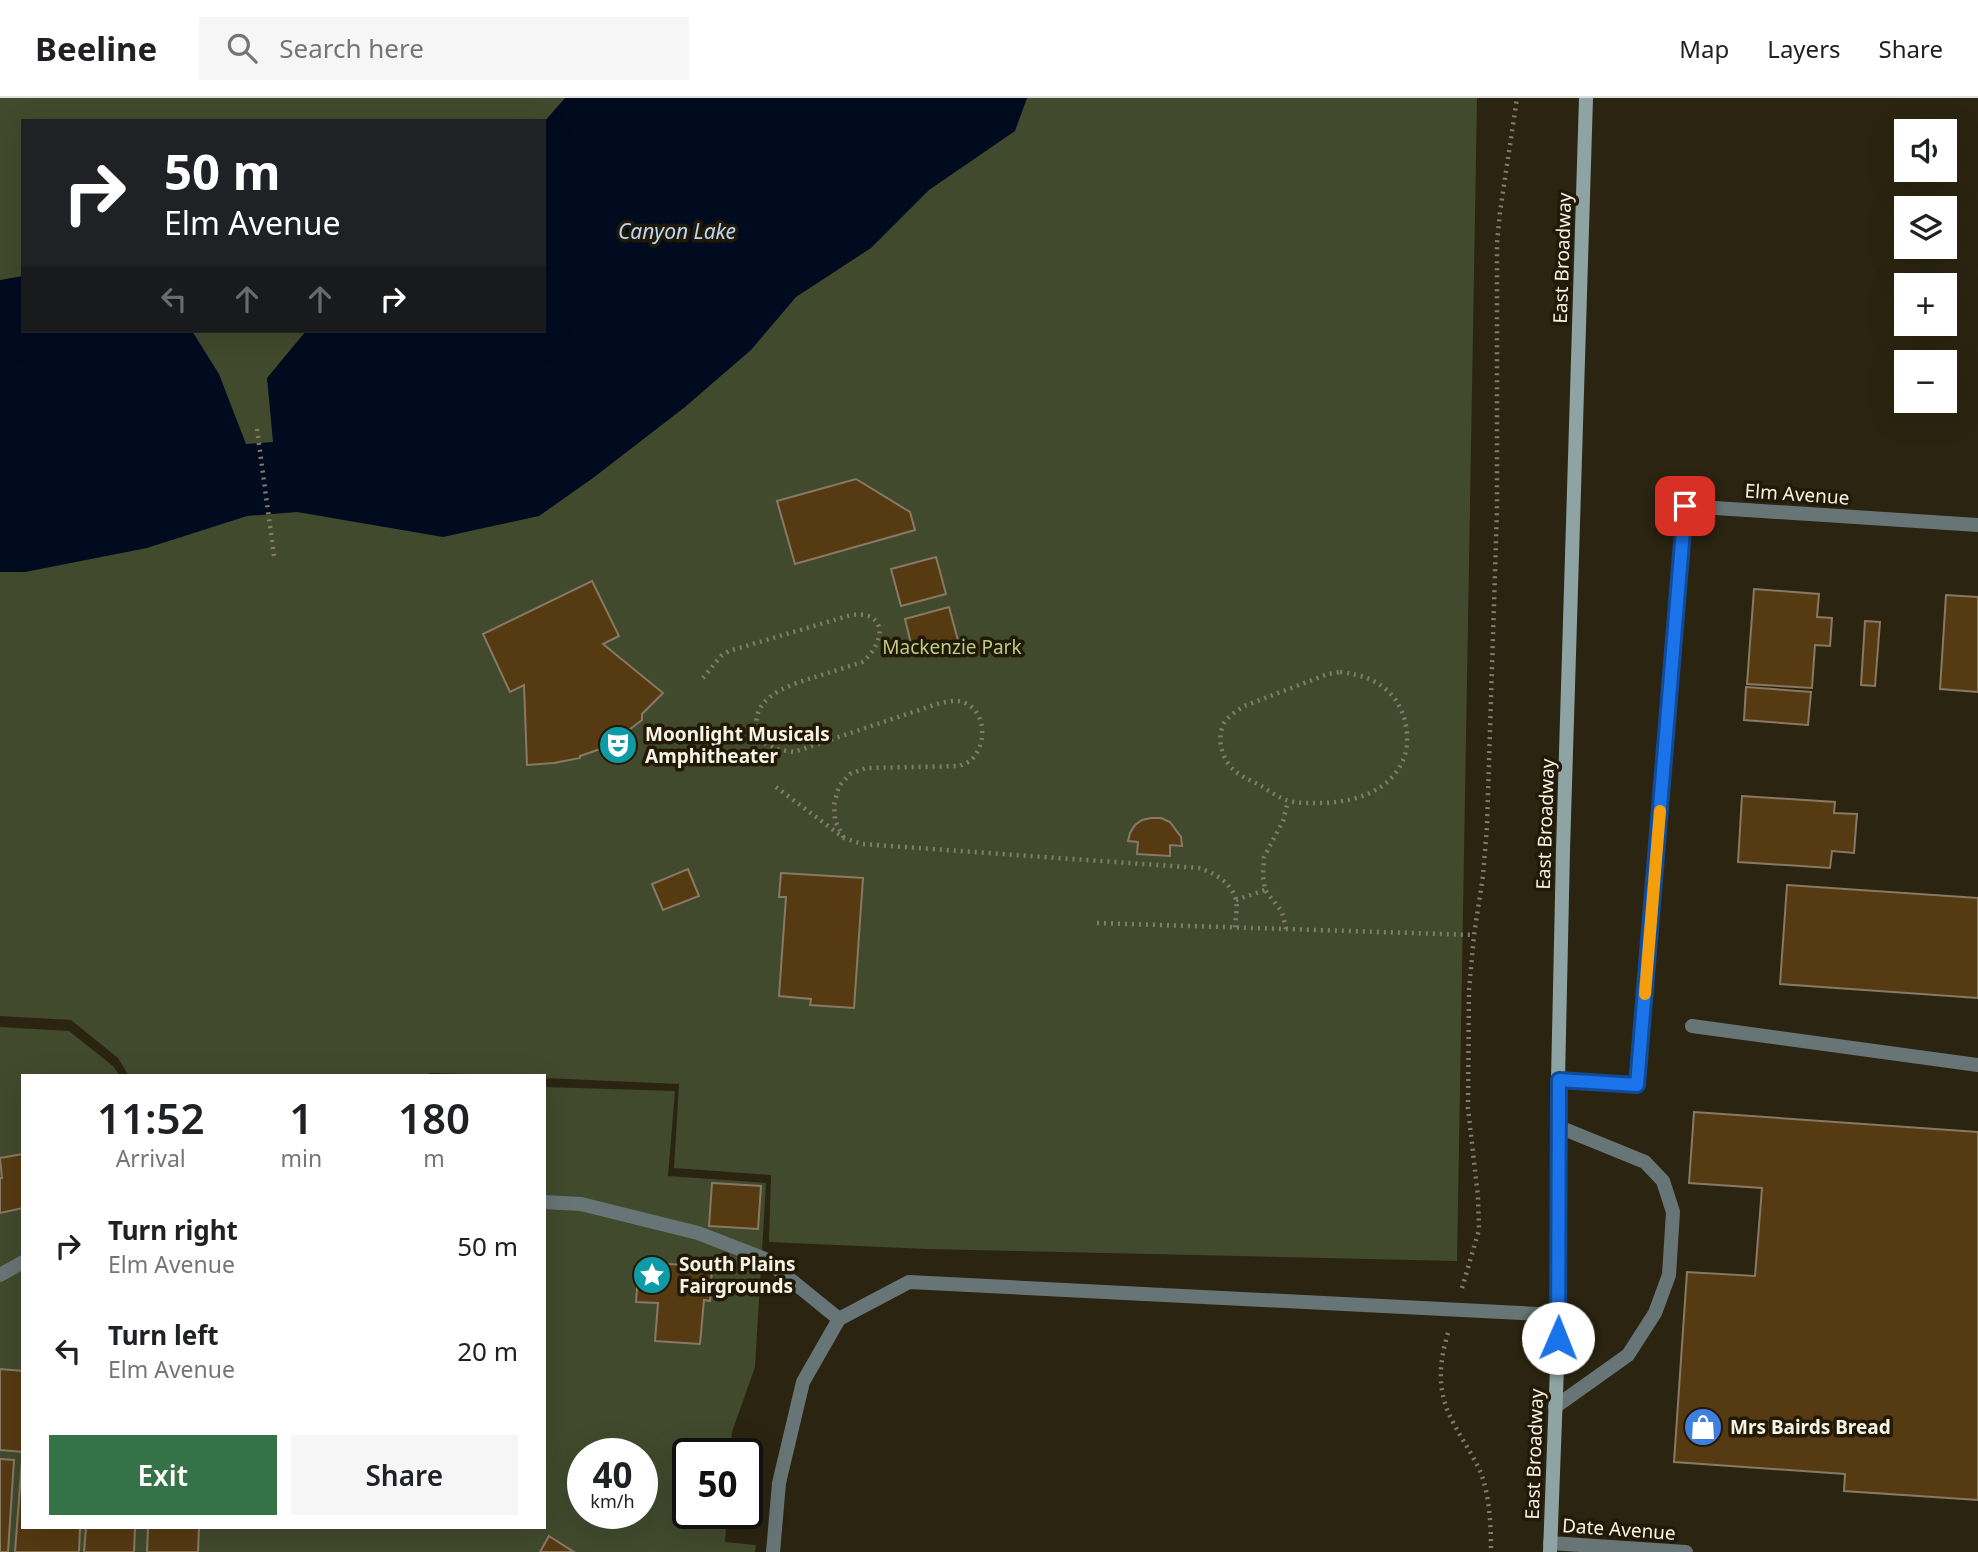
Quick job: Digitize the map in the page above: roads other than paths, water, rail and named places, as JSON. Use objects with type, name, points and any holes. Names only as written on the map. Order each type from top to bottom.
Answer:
[{"type":"main road","name":"East Broadway","points":[[1550,1548],[1559,1315],[1563,836],[1586,98]]},
{"type":"street","name":"Elm Avenue","points":[[1559,1080],[1637,1085],[1685,506],[1978,525]]},
{"type":"street","points":[[1692,1026],[1978,1065]]},
{"type":"street","points":[[1555,1407],[1628,1355],[1655,1313],[1669,1275],[1673,1212],[1663,1181],[1645,1162],[1559,1127]]},
{"type":"street","points":[[546,1202],[581,1204],[698,1233],[765,1258],[839,1319]]},
{"type":"street","points":[[0,1275],[21,1263]]},
{"type":"street","points":[[773,1552],[779,1483],[803,1382],[839,1319],[909,1282],[1559,1315]]},
{"type":"street","name":"Date Avenue","points":[[1550,1548],[1686,1552]]},
{"type":"water","name":"Canyon Lake","points":[[565,98],[1027,98],[1015,131],[929,190],[871,248],[796,297],[751,350],[685,407],[539,516],[443,537],[297,512],[247,516],[147,548],[25,572],[0,572],[0,280],[21,276],[21,333],[193,333],[219,374],[246,444],[273,442],[267,378],[304,333],[546,333],[546,120]]},
{"type":"place","name":"Moonlight Musicals Amphitheater","points":[[618,745]]},
{"type":"place","name":"South Plains Fairgrounds","points":[[652,1275]]},
{"type":"place","name":"Mrs Bairds Bread","points":[[1703,1427]]},
{"type":"park label","name":"Mackenzie Park","points":[[952,647]]}]
